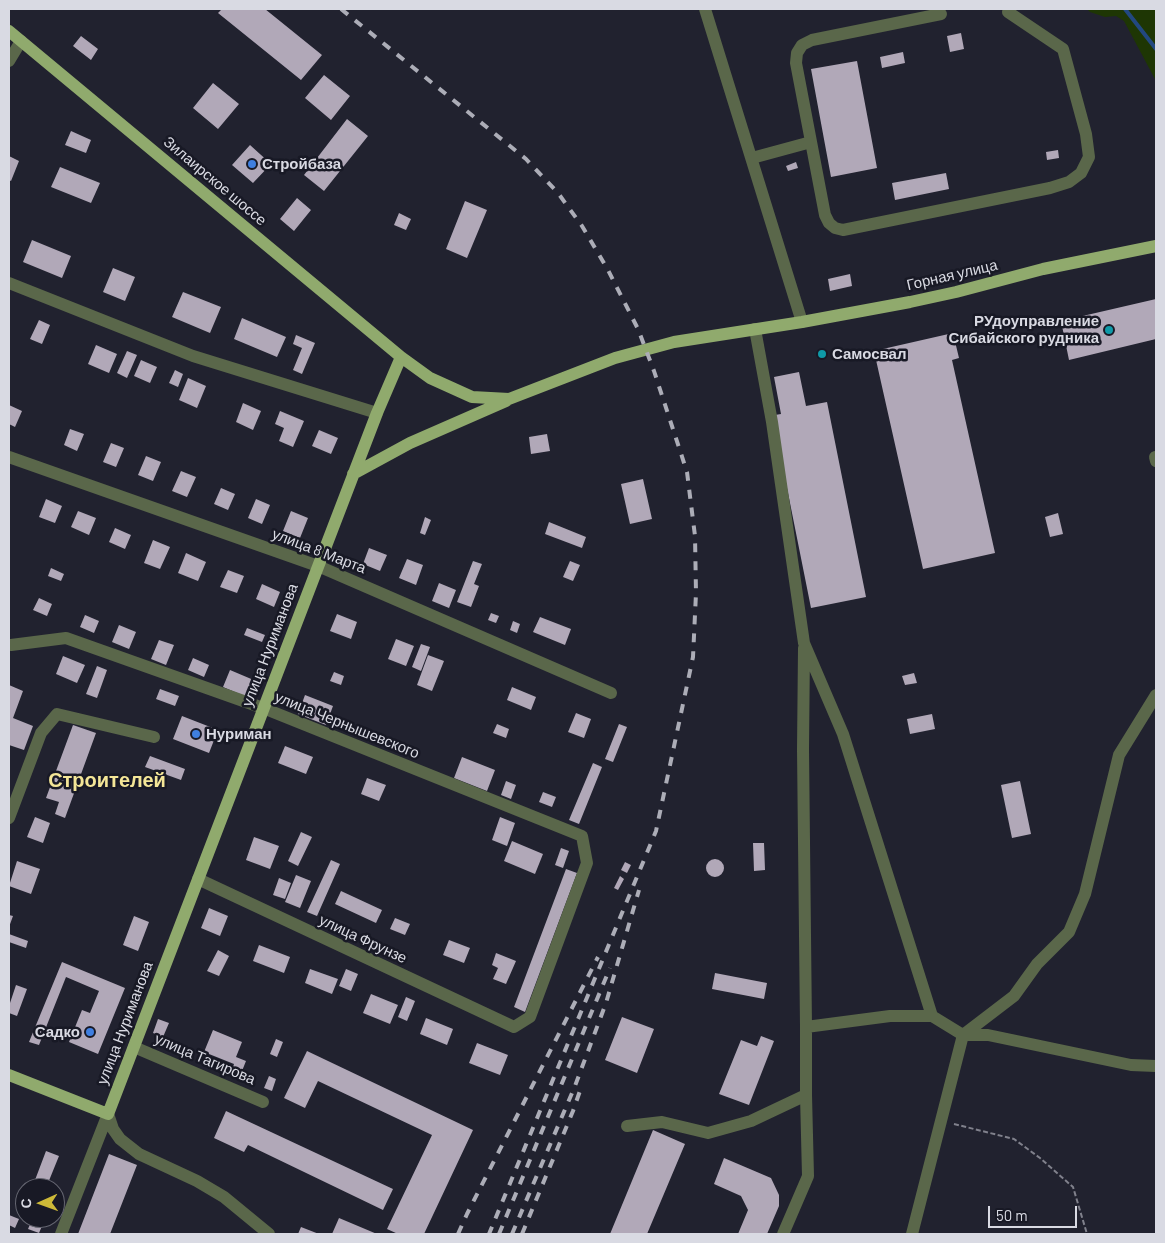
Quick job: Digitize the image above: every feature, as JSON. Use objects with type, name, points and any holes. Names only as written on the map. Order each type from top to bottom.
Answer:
[{"type":"main road","name":"Зилаирское шоссе","points":[[9,31],[401,357],[430,378],[472,397],[509,399]]},
{"type":"main road","name":"Горная улица","points":[[353,474],[410,443],[509,399],[615,358],[674,342],[802,322],[919,300],[1043,269],[1156,246]]},
{"type":"main road","name":"улица Нуриманова","points":[[108,1114],[376,413],[401,357]]},
{"type":"main road","points":[[9,1075],[108,1114]]},
{"type":"street","points":[[705,9],[802,322]]},
{"type":"street","points":[[941,14],[812,40],[802,46],[797,53],[796,63],[825,215],[829,224],[835,228],[843,230],[1050,188],[1069,182],[1081,172],[1089,157],[1086,134],[1063,48],[1008,12]]},
{"type":"street","points":[[9,61],[21,41]]},
{"type":"street","points":[[752,158],[811,142]]},
{"type":"street","points":[[9,283],[193,356],[376,413]]},
{"type":"street","points":[[755,330],[772,422],[804,643],[803,749],[808,1176],[783,1234]]},
{"type":"street","name":"улица 8 Марта","points":[[9,457],[318,566],[611,693]]},
{"type":"street","name":"улица Чернышевского","points":[[11,645],[66,638],[263,708],[582,836],[587,863],[530,1017],[514,1027]]},
{"type":"street","points":[[804,643],[843,734],[932,1016]]},
{"type":"street","points":[[912,1234],[963,1035],[1014,996],[1037,964],[1070,932],[1085,894],[1119,755],[1156,695]]},
{"type":"street","points":[[9,818],[41,733],[57,714],[154,737]]},
{"type":"street","name":"улица Фрунзе","points":[[198,879],[514,1027]]},
{"type":"street","points":[[806,1027],[890,1016],[932,1016],[963,1035],[988,1035],[1131,1065],[1156,1066]]},
{"type":"street","name":"улица Тагирова","points":[[134,1047],[263,1102]]},
{"type":"street","points":[[627,1126],[662,1122],[708,1133],[751,1121],[806,1095]]},
{"type":"street","points":[[108,1114],[113,1129],[120,1139],[139,1154],[197,1180],[224,1197],[269,1234]]},
{"type":"street","name":"улица Нуриманова","points":[[61,1234],[108,1114]]},
{"type":"path","points":[[941,1121],[1014,1139],[1040,1158],[1073,1187],[1087,1234]]},
{"type":"green space","points":[[1087,9],[1156,9],[1156,81],[1124,21],[1116,16],[1105,17],[1090,12]]},
{"type":"building","points":[[222,9],[265,9],[322,55],[301,80],[218,13]]},
{"type":"building","points":[[961,33],[964,49],[950,52],[947,36]]},
{"type":"building","points":[[81,36],[98,49],[91,60],[73,46]]},
{"type":"building","points":[[903,52],[905,63],[882,68],[880,57]]},
{"type":"building","points":[[857,61],[877,168],[831,177],[811,69]]},
{"type":"building","points":[[324,75],[350,96],[331,120],[305,98]]},
{"type":"building","points":[[213,83],[239,104],[218,129],[193,108]]},
{"type":"building","points":[[347,119],[368,136],[324,191],[304,175]]},
{"type":"building","points":[[71,131],[91,140],[86,153],[65,145]]},
{"type":"building","name":"Стройбаза","points":[[250,145],[271,164],[253,183],[232,165]]},
{"type":"building","points":[[1058,150],[1059,158],[1047,160],[1046,152]]},
{"type":"building","points":[[9,156],[19,161],[11,181],[9,180]]},
{"type":"building","points":[[796,162],[798,168],[788,171],[786,166]]},
{"type":"building","points":[[60,167],[100,183],[91,203],[51,187]]},
{"type":"building","points":[[946,173],[949,189],[895,200],[892,183]]},
{"type":"building","points":[[297,198],[311,210],[294,231],[280,219]]},
{"type":"building","points":[[465,201],[487,210],[467,258],[446,249]]},
{"type":"building","points":[[399,213],[411,219],[406,230],[394,225]]},
{"type":"building","points":[[32,240],[71,256],[62,278],[23,262]]},
{"type":"building","points":[[113,268],[135,277],[125,301],[103,292]]},
{"type":"building","points":[[850,274],[852,286],[830,291],[828,279]]},
{"type":"building","points":[[183,292],[221,307],[210,333],[172,317]]},
{"type":"building","name":"РУдоуправление Сибайского рудника","points":[[1156,299],[1156,339],[1069,360],[1061,321]]},
{"type":"building","points":[[242,318],[286,337],[277,357],[234,339]]},
{"type":"building","points":[[39,320],[50,325],[42,344],[30,339]]},
{"type":"building","points":[[953,333],[959,358],[952,360],[995,553],[923,569],[874,351]]},
{"type":"building","points":[[296,335],[315,343],[302,374],[293,370],[302,348],[293,344]]},
{"type":"building","points":[[96,345],[117,354],[109,373],[88,364]]},
{"type":"building","points":[[127,351],[137,355],[127,378],[117,373]]},
{"type":"building","points":[[141,360],[157,367],[150,383],[134,376]]},
{"type":"building","points":[[175,370],[183,374],[178,387],[169,383]]},
{"type":"building","points":[[799,372],[806,406],[827,402],[866,597],[811,608],[777,438],[775,415],[781,414],[774,377]]},
{"type":"building","points":[[188,378],[206,386],[197,408],[179,400]]},
{"type":"building","points":[[243,403],[261,411],[253,430],[236,422]]},
{"type":"building","points":[[9,405],[22,411],[15,427],[9,424]]},
{"type":"building","points":[[280,411],[304,421],[293,447],[279,441],[284,428],[275,424]]},
{"type":"building","points":[[70,429],[84,434],[77,451],[64,445]]},
{"type":"building","points":[[319,430],[338,438],[331,454],[312,446]]},
{"type":"building","points":[[547,434],[550,451],[531,454],[529,437]]},
{"type":"building","points":[[111,443],[124,448],[116,467],[103,462]]},
{"type":"building","points":[[146,456],[161,462],[153,481],[138,475]]},
{"type":"building","points":[[181,471],[196,477],[187,497],[172,491]]},
{"type":"building","points":[[643,479],[652,519],[630,524],[621,484]]},
{"type":"building","points":[[221,488],[235,494],[228,510],[214,504]]},
{"type":"building","points":[[46,499],[62,506],[55,523],[39,517]]},
{"type":"building","points":[[256,499],[270,505],[262,524],[248,518]]},
{"type":"building","points":[[78,511],[96,518],[89,535],[71,527]]},
{"type":"building","points":[[291,511],[308,518],[300,538],[283,531]]},
{"type":"building","points":[[1058,513],[1063,534],[1050,537],[1045,517]]},
{"type":"building","points":[[425,517],[431,520],[425,535],[420,533]]},
{"type":"building","points":[[549,522],[586,537],[582,548],[545,534]]},
{"type":"building","points":[[115,528],[131,535],[125,549],[109,542]]},
{"type":"building","points":[[153,540],[170,547],[160,569],[144,563]]},
{"type":"building","points":[[369,548],[387,555],[380,571],[363,564]]},
{"type":"building","points":[[186,553],[206,562],[198,581],[178,573]]},
{"type":"building","points":[[407,559],[423,565],[416,585],[399,578]]},
{"type":"building","points":[[473,561],[482,564],[474,584],[479,586],[471,607],[457,602]]},
{"type":"building","points":[[570,561],[580,565],[573,581],[563,577]]},
{"type":"building","points":[[51,568],[64,574],[61,581],[48,576]]},
{"type":"building","points":[[228,570],[244,576],[237,593],[220,587]]},
{"type":"building","points":[[439,583],[456,590],[449,608],[432,601]]},
{"type":"building","points":[[262,584],[280,592],[274,607],[256,599]]},
{"type":"building","points":[[39,598],[52,604],[47,616],[33,610]]},
{"type":"building","points":[[491,613],[499,616],[496,623],[488,620]]},
{"type":"building","points":[[337,614],[357,622],[351,639],[330,631]]},
{"type":"building","points":[[85,615],[99,621],[94,633],[80,627]]},
{"type":"building","points":[[540,617],[571,629],[565,645],[533,632]]},
{"type":"building","points":[[513,621],[520,624],[517,633],[510,630]]},
{"type":"building","points":[[119,625],[136,632],[129,649],[112,642]]},
{"type":"building","points":[[247,628],[265,635],[262,642],[244,635]]},
{"type":"building","points":[[396,639],[414,646],[406,666],[388,659]]},
{"type":"building","points":[[159,640],[174,645],[166,665],[151,659]]},
{"type":"building","points":[[421,644],[430,647],[421,671],[412,667]]},
{"type":"building","points":[[428,655],[444,661],[432,691],[417,685]]},
{"type":"building","points":[[63,656],[85,665],[77,683],[56,674]]},
{"type":"building","points":[[193,658],[209,665],[204,677],[188,670]]},
{"type":"building","points":[[97,666],[107,670],[97,698],[86,694]]},
{"type":"building","points":[[230,670],[256,681],[249,698],[223,687]]},
{"type":"building","points":[[334,672],[344,676],[341,685],[330,681]]},
{"type":"building","points":[[914,673],[917,683],[905,685],[902,676]]},
{"type":"building","points":[[9,685],[23,691],[13,718],[33,726],[24,750],[9,745]]},
{"type":"building","points":[[512,687],[536,697],[531,710],[507,700]]},
{"type":"building","points":[[160,689],[179,696],[175,706],[156,699]]},
{"type":"building","points":[[305,695],[333,706],[326,725],[298,714]]},
{"type":"building","points":[[576,713],[591,719],[584,738],[568,732]]},
{"type":"building","points":[[932,714],[935,729],[910,734],[907,719]]},
{"type":"building","name":"Нуриман","points":[[182,716],[218,730],[209,753],[173,739]]},
{"type":"building","points":[[497,724],[509,729],[506,738],[493,733]]},
{"type":"building","points":[[619,724],[627,727],[613,762],[605,759]]},
{"type":"building","points":[[73,725],[96,733],[65,818],[55,814],[59,802],[46,798]]},
{"type":"building","points":[[285,746],[313,757],[306,774],[278,763]]},
{"type":"building","points":[[150,756],[185,769],[181,780],[145,767]]},
{"type":"building","points":[[462,757],[495,770],[487,791],[454,778]]},
{"type":"building","points":[[593,763],[602,767],[579,824],[569,820]]},
{"type":"building","points":[[367,778],[386,785],[379,801],[361,794]]},
{"type":"building","points":[[506,781],[516,785],[511,799],[501,795]]},
{"type":"building","points":[[1020,781],[1031,834],[1012,838],[1001,785]]},
{"type":"building","points":[[543,792],[556,797],[552,807],[539,802]]},
{"type":"building","points":[[35,817],[50,823],[43,843],[27,837]]},
{"type":"building","points":[[500,817],[515,823],[507,846],[492,840]]},
{"type":"building","points":[[301,832],[312,837],[298,866],[288,861]]},
{"type":"building","points":[[254,837],[279,846],[270,869],[246,860]]},
{"type":"building","points":[[512,841],[543,854],[535,874],[504,861]]},
{"type":"building","points":[[753,843],[764,843],[765,870],[754,871]]},
{"type":"building","points":[[561,848],[569,851],[563,868],[555,865]]},
{"type":"building","points":[[715,859],[721,862],[724,868],[721,874],[715,877],[709,874],[706,868],[709,862]]},
{"type":"building","points":[[331,860],[340,864],[317,916],[307,912]]},
{"type":"building","points":[[17,861],[40,869],[31,894],[9,886]]},
{"type":"building","points":[[625,862],[631,865],[627,873],[621,870]]},
{"type":"building","points":[[566,869],[577,873],[525,1012],[514,1007]]},
{"type":"building","points":[[296,875],[311,881],[300,908],[285,902]]},
{"type":"building","points":[[620,876],[624,879],[618,890],[614,888]]},
{"type":"building","points":[[279,878],[291,883],[285,899],[273,895]]},
{"type":"building","points":[[341,891],[382,910],[376,923],[335,904]]},
{"type":"building","points":[[209,908],[228,916],[220,936],[201,928]]},
{"type":"building","points":[[9,915],[13,916],[9,927]]},
{"type":"building","points":[[134,916],[149,922],[138,951],[123,945]]},
{"type":"building","points":[[395,918],[410,924],[405,935],[390,929]]},
{"type":"building","points":[[9,934],[28,941],[26,948],[9,942]]},
{"type":"building","points":[[449,940],[470,948],[464,963],[443,955]]},
{"type":"building","points":[[259,945],[290,957],[284,973],[253,961]]},
{"type":"building","points":[[218,950],[229,956],[219,976],[207,971]]},
{"type":"building","points":[[496,953],[516,961],[506,984],[493,979],[498,968],[492,965]]},
{"type":"building","points":[[62,962],[125,988],[98,1054],[69,1042],[82,1010],[90,1013],[99,991],[66,977],[39,1045],[29,1042]]},
{"type":"building","points":[[310,969],[338,979],[332,994],[305,983]]},
{"type":"building","points":[[346,969],[358,974],[351,991],[339,986]]},
{"type":"building","points":[[715,973],[767,983],[764,999],[712,989]]},
{"type":"building","points":[[16,985],[27,989],[17,1016],[9,1013],[9,1006]]},
{"type":"building","points":[[371,994],[398,1005],[390,1024],[363,1013]]},
{"type":"building","points":[[406,997],[415,1001],[407,1021],[398,1017]]},
{"type":"building","points":[[622,1017],[654,1029],[637,1073],[605,1060]]},
{"type":"building","points":[[426,1018],[453,1029],[447,1045],[420,1034]]},
{"type":"building","points":[[158,1019],[169,1023],[163,1037],[153,1033]]},
{"type":"building","points":[[213,1030],[242,1042],[236,1057],[246,1061],[240,1076],[231,1073],[234,1064],[204,1052]]},
{"type":"building","points":[[761,1036],[774,1041],[749,1105],[719,1094],[741,1040],[757,1046]]},
{"type":"building","points":[[276,1039],[283,1042],[277,1057],[270,1054]]},
{"type":"building","points":[[477,1043],[508,1055],[500,1075],[469,1063]]},
{"type":"building","points":[[307,1051],[473,1130],[424,1234],[398,1234],[387,1229],[432,1135],[318,1081],[305,1108],[284,1098]]},
{"type":"building","points":[[269,1076],[276,1079],[272,1091],[264,1088]]},
{"type":"building","points":[[226,1111],[393,1189],[383,1210],[248,1145],[244,1152],[214,1138]]},
{"type":"building","points":[[653,1130],[685,1144],[647,1234],[610,1234]]},
{"type":"building","points":[[46,1151],[59,1156],[50,1178],[36,1178]]},
{"type":"building","points":[[109,1154],[137,1165],[110,1234],[78,1234]]},
{"type":"building","points":[[724,1158],[771,1178],[779,1195],[779,1206],[767,1234],[738,1234],[748,1210],[741,1196],[714,1184]]},
{"type":"building","points":[[9,1215],[15,1217],[15,1228],[9,1225]]},
{"type":"building","points":[[339,1218],[377,1234],[332,1234]]},
{"type":"building","points":[[301,1227],[319,1234],[298,1234]]},
{"type":"building","points":[[28,1228],[41,1228],[39,1233]]},
{"type":"waterway","points":[[1125,9],[1156,49]]},
{"type":"railway","points":[[341,9],[526,159],[558,193],[582,226],[608,270],[638,329],[654,371],[687,472],[695,536],[696,593],[693,657],[656,831],[489,1234]]},
{"type":"railway","points":[[512,1234],[575,1086],[606,1003],[639,890]]},
{"type":"railway","points":[[458,1234],[598,957]]},
{"type":"railway","points":[[499,1234],[610,968]]},
{"type":"railway","points":[[522,1234],[582,1085]]},
{"type":"place","name":"Стройбаза","points":[[252,164]]},
{"type":"place","name":"РУдоуправление Сибайского рудника","points":[[1109,330]]},
{"type":"place","name":"Самосвал","points":[[822,354]]},
{"type":"place","name":"Нуриман","points":[[196,734]]},
{"type":"place","name":"Садко","points":[[90,1032]]},
{"type":"district","name":"Строителей","points":[[107,780]]}]
